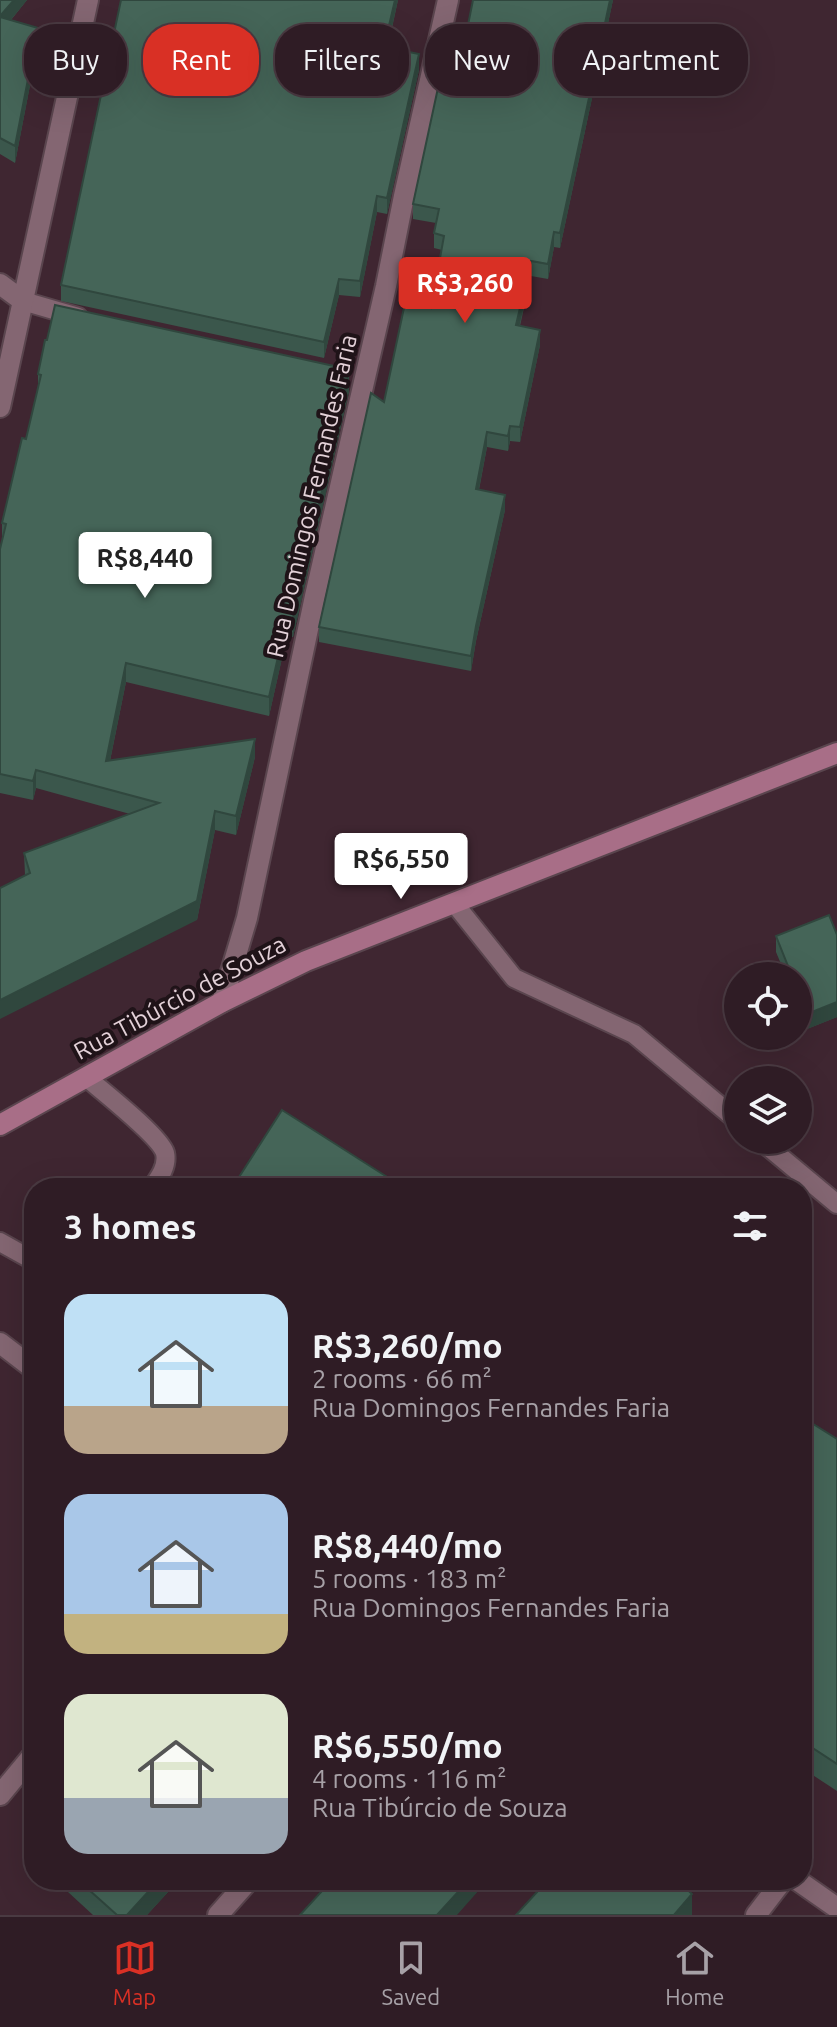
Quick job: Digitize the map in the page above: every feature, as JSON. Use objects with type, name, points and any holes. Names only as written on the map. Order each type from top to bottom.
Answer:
[{"type":"main road","name":"Rua Tibúrcio de Souza","points":[[0,1125],[222,1002],[306,961],[837,753]]},
{"type":"street","points":[[0,407],[88,0]]},
{"type":"street","name":"Rua Domingos Fernandes Faria","points":[[222,1002],[247,918],[358,377],[448,0]]},
{"type":"street","points":[[0,284],[23,301]]},
{"type":"street","points":[[0,1343],[24,1361]]},
{"type":"street","points":[[0,1795],[24,1766]]},
{"type":"street","points":[[218,1915],[240,1890]]},
{"type":"street","points":[[756,1915],[775,1890]]},
{"type":"street","points":[[811,1890],[837,1908]]},
{"type":"lane","points":[[23,301],[103,322]]},
{"type":"lane","points":[[454,903],[514,978],[634,1034],[724,1109]]},
{"type":"lane","points":[[86,1077],[154,1137],[165,1152],[163,1171],[158,1178]]},
{"type":"lane","points":[[777,1154],[806,1178]]},
{"type":"lane","points":[[812,1183],[837,1204]]},
{"type":"lane","points":[[0,1242],[24,1255]]},
{"type":"building","points":[[0,0],[14,0],[0,16]]},
{"type":"building","points":[[121,0],[395,0],[389,24],[275,24],[275,96],[409,96],[409,52],[419,54],[387,198],[377,196],[360,281],[339,279],[324,342],[61,285],[101,96],[127,96],[127,24],[116,24]]},
{"type":"building","points":[[473,0],[610,0],[605,24],[554,24],[554,96],[589,96],[560,233],[554,232],[548,264],[531,261],[516,325],[540,330],[520,427],[510,426],[508,436],[487,432],[476,489],[505,495],[471,656],[319,627],[371,393],[384,402],[405,303],[431,308],[444,236],[434,233],[439,209],[413,204],[436,96],[538,96],[538,24],[468,24]]},
{"type":"building","points":[[0,17],[24,24],[25,96],[15,146],[0,138]]},
{"type":"building","points":[[55,305],[343,368],[349,372],[293,618],[287,617],[269,697],[126,663],[106,761],[255,739],[236,816],[215,811],[197,901],[0,1000],[0,888],[30,873],[24,853],[159,803],[36,770],[33,781],[0,774],[0,549],[6,524],[2,523],[22,438],[26,439]]},
{"type":"building","points":[[829,915],[837,935],[837,1002],[812,1012],[812,962],[786,962],[776,936]]},
{"type":"building","points":[[282,1110],[389,1178],[238,1178]]},
{"type":"building","points":[[812,1423],[837,1439],[837,1764],[812,1748]]},
{"type":"building","points":[[89,1890],[150,1890],[127,1915],[117,1915]]},
{"type":"building","points":[[323,1890],[460,1890],[437,1915],[300,1915]]},
{"type":"building","points":[[539,1890],[688,1890],[692,1894],[674,1915],[516,1915]]}]
